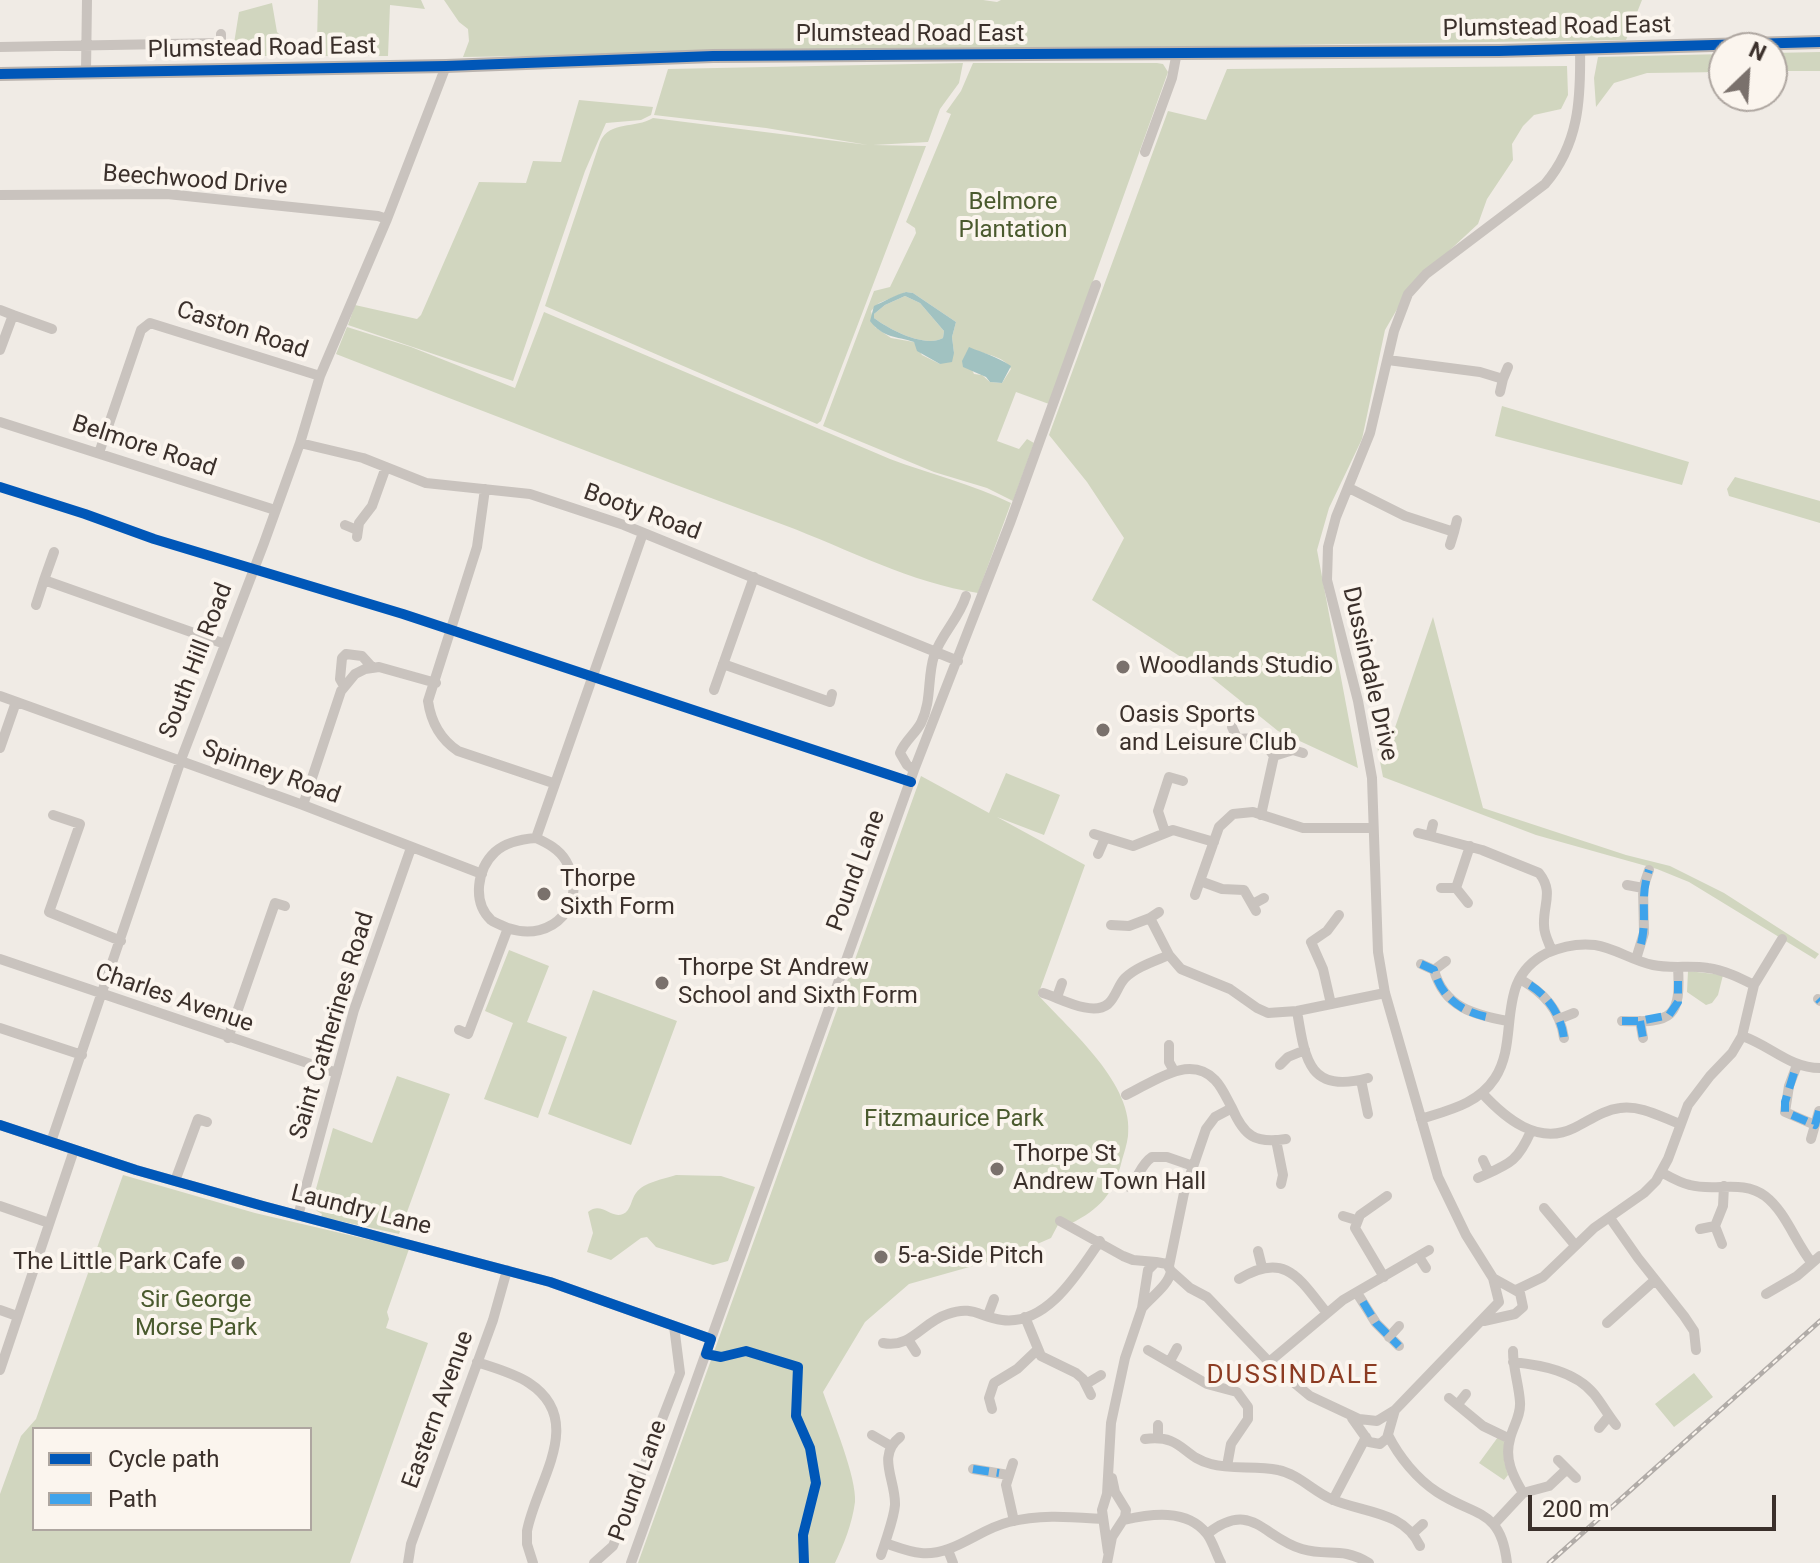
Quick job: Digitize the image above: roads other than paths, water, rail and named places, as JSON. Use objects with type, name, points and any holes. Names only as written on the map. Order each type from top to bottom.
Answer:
[{"type":"street","points":[[86,71],[87,0]]},
{"type":"street","name":"Plumstead Road East","points":[[0,74],[446,66],[713,56],[1580,48],[1820,42]]},
{"type":"street","name":"Plumstead Road East","points":[[0,47],[221,43]]},
{"type":"street","name":"Dussindale Drive","points":[[1509,1314],[1502,1309],[1493,1278],[1466,1235],[1438,1177],[1385,993],[1378,952],[1372,778],[1358,701],[1327,580],[1328,547],[1336,517],[1370,433],[1394,331],[1408,294],[1426,274],[1545,184],[1558,169],[1573,138],[1577,121],[1581,92],[1580,48]]},
{"type":"street","points":[[1145,152],[1172,78],[1177,52]]},
{"type":"street","name":"South Hill Road","points":[[51,1142],[181,760],[300,443],[320,376],[387,219],[446,66]]},
{"type":"street","name":"Beechwood Drive","points":[[0,195],[167,194],[387,219]]},
{"type":"street","name":"Pound Lane","points":[[631,1563],[914,770],[958,661],[1096,285]]},
{"type":"street","points":[[0,310],[52,329]]},
{"type":"street","points":[[0,350],[13,315]]},
{"type":"street","name":"Caston Road","points":[[99,453],[145,325],[158,324],[320,376]]},
{"type":"street","points":[[1388,360],[1480,372],[1503,379]]},
{"type":"street","points":[[1500,392],[1508,367]]},
{"type":"street","name":"Belmore Road","points":[[0,422],[275,510]]},
{"type":"street","name":"Booty Road","points":[[300,443],[386,467],[426,483],[530,494],[643,533],[958,661]]},
{"type":"street","points":[[345,525],[357,533],[372,506],[386,467]]},
{"type":"street","points":[[1349,488],[1405,516],[1454,532]]},
{"type":"street","points":[[485,489],[477,547],[428,701],[430,713],[435,727],[447,743],[458,751],[553,783]]},
{"type":"street","points":[[1450,545],[1457,520]]},
{"type":"street","points":[[536,838],[643,533]]},
{"type":"street","points":[[36,605],[54,552]]},
{"type":"street","points":[[714,690],[754,577]]},
{"type":"street","points":[[44,580],[225,644]]},
{"type":"street","points":[[914,770],[900,753],[922,721],[936,651],[941,638],[958,616],[966,596]]},
{"type":"street","points":[[344,686],[340,679],[342,658],[346,654],[362,656],[372,667]]},
{"type":"street","points":[[723,664],[830,702]]},
{"type":"street","points":[[303,805],[344,686],[355,674],[372,667],[386,668],[436,683]]},
{"type":"street","name":"Spinney Road","points":[[0,696],[303,805],[482,874]]},
{"type":"street","points":[[0,748],[16,702]]},
{"type":"street","points":[[1232,727],[1233,740],[1246,737],[1261,742],[1274,756]]},
{"type":"street","points":[[1274,756],[1293,750],[1303,753]]},
{"type":"street","points":[[1261,815],[1274,756]]},
{"type":"street","points":[[1165,832],[1158,811],[1164,775],[1183,781]]},
{"type":"street","points":[[1195,895],[1219,827],[1228,817],[1244,812],[1303,828],[1373,828]]},
{"type":"street","points":[[53,815],[80,824],[49,912],[121,941]]},
{"type":"street","points":[[1430,836],[1433,824]]},
{"type":"street","points":[[1098,854],[1099,836],[1133,846],[1165,832],[1179,831],[1214,842]]},
{"type":"street","points":[[1418,833],[1470,846],[1539,873],[1549,891],[1543,922],[1552,951]]},
{"type":"street","points":[[536,838],[552,846],[565,860],[572,878],[572,895],[555,925],[537,933],[520,933],[491,920],[479,901],[478,888],[482,874],[494,853],[512,842],[536,838]]},
{"type":"street","points":[[1456,888],[1470,846]]},
{"type":"street","name":"Saint Catherines Road","points":[[298,1216],[362,986],[411,848]]},
{"type":"street","points":[[1636,959],[1644,933],[1643,888],[1649,870]]},
{"type":"street","points":[[1200,881],[1222,889],[1244,890],[1254,907],[1264,898]]},
{"type":"street","points":[[1627,885],[1643,888]]},
{"type":"street","points":[[1441,888],[1456,888]]},
{"type":"street","points":[[1456,888],[1468,903]]},
{"type":"street","points":[[228,1038],[275,903]]},
{"type":"street","points":[[1111,925],[1129,926],[1155,915],[1169,955],[1181,969],[1230,989],[1257,1008],[1279,1014],[1385,993]]},
{"type":"street","points":[[1331,1004],[1323,969],[1306,944],[1327,931],[1339,915]]},
{"type":"street","points":[[467,1035],[508,928]]},
{"type":"street","points":[[1483,1322],[1520,1311],[1535,1283],[1575,1245],[1644,1193],[1661,1172],[1680,1124],[1698,1090],[1732,1053],[1742,1036],[1754,985],[1782,939]]},
{"type":"street","points":[[1421,1119],[1458,1107],[1482,1093],[1495,1078],[1503,1059],[1511,999],[1520,979],[1538,960],[1552,951],[1571,945],[1598,946],[1651,965],[1721,970],[1754,985]]},
{"type":"street","points":[[1043,993],[1092,1009],[1104,1007],[1131,973],[1169,955]]},
{"type":"street","name":"Charles Avenue","points":[[0,959],[337,1073]]},
{"type":"street","points":[[1434,970],[1446,961]]},
{"type":"street","points":[[1421,964],[1434,970],[1438,984],[1461,1008],[1479,1016],[1508,1021]]},
{"type":"street","points":[[1622,1021],[1669,1015],[1677,1007],[1678,967]]},
{"type":"street","points":[[1520,979],[1545,996],[1559,1019],[1564,1038]]},
{"type":"street","points":[[1057,997],[1062,983]]},
{"type":"street","points":[[1297,1011],[1311,1067],[1322,1079],[1337,1083],[1365,1079],[1368,1114]]},
{"type":"street","points":[[1559,1019],[1574,1013]]},
{"type":"street","points":[[1640,1021],[1643,1038]]},
{"type":"street","points":[[1,1041],[3,1028],[82,1055]]},
{"type":"street","points":[[1742,1036],[1797,1065],[1820,1068]]},
{"type":"street","points":[[1169,1045],[1169,1062],[1174,1071]]},
{"type":"street","points":[[1280,1065],[1288,1057],[1305,1050]]},
{"type":"street","points":[[1797,1065],[1789,1086],[1785,1112],[1815,1125]]},
{"type":"street","points":[[1135,1095],[1174,1071],[1188,1068],[1215,1079],[1244,1132],[1259,1139],[1281,1140],[1281,1184]]},
{"type":"street","points":[[1482,1093],[1501,1112],[1531,1131],[1542,1134],[1566,1132],[1602,1113],[1624,1108],[1650,1112],[1680,1124]]},
{"type":"street","points":[[1142,1308],[1165,1284],[1164,1265],[1193,1166],[1210,1122],[1232,1108]]},
{"type":"street","points":[[1811,1139],[1819,1111]]},
{"type":"street","points":[[175,1181],[198,1119]]},
{"type":"street","name":"Laundry Lane","points":[[0,1125],[175,1181],[550,1282],[711,1339]]},
{"type":"street","points":[[1483,1160],[1484,1176],[1511,1164],[1531,1131]]},
{"type":"street","points":[[0,1370],[74,1150]]},
{"type":"street","points":[[1129,1187],[1135,1182],[1141,1166],[1152,1157],[1167,1157],[1193,1166]]},
{"type":"street","points":[[1661,1172],[1690,1185],[1742,1187],[1763,1195],[1783,1217],[1796,1243],[1816,1260],[1797,1276],[1766,1294]]},
{"type":"street","points":[[1722,1244],[1715,1226],[1723,1206],[1724,1186]]},
{"type":"street","points":[[1384,1277],[1358,1235],[1356,1220],[1387,1196]]},
{"type":"street","points":[[0,1206],[49,1223]]},
{"type":"street","points":[[1544,1208],[1556,1214],[1575,1245]]},
{"type":"street","points":[[1343,1216],[1356,1220]]},
{"type":"street","points":[[1610,1218],[1694,1331],[1696,1350]]},
{"type":"street","points":[[1060,1221],[1133,1260],[1154,1284],[1190,1288]]},
{"type":"street","points":[[1700,1229],[1715,1226]]},
{"type":"street","points":[[883,1343],[909,1341],[929,1323],[950,1313],[972,1310],[1002,1320],[1025,1317],[1049,1304],[1061,1293],[1100,1241]]},
{"type":"street","points":[[1269,1362],[1326,1312],[1429,1250]]},
{"type":"street","points":[[1258,1251],[1262,1267]]},
{"type":"street","points":[[1419,1257],[1426,1268]]},
{"type":"street","points":[[1133,1260],[1164,1265],[1190,1288],[1207,1297],[1269,1362],[1310,1396],[1352,1418],[1383,1423],[1395,1449],[1436,1491],[1495,1523],[1504,1542],[1507,1563]]},
{"type":"street","points":[[1107,1557],[1104,1504],[1117,1390],[1142,1308],[1151,1265],[1164,1265]]},
{"type":"street","points":[[1239,1279],[1262,1267],[1292,1272],[1326,1312]]},
{"type":"street","name":"Eastern Avenue","points":[[408,1563],[411,1544],[507,1270]]},
{"type":"street","name":"Dussindale Drive","points":[[1493,1278],[1522,1295],[1524,1301]]},
{"type":"street","points":[[1615,1321],[1655,1280]]},
{"type":"street","points":[[1333,1500],[1354,1461],[1366,1426],[1395,1410],[1483,1322],[1505,1292],[1535,1283]]},
{"type":"street","points":[[1357,1293],[1376,1323],[1399,1346]]},
{"type":"street","points":[[988,1315],[994,1299]]},
{"type":"street","points":[[0,1310],[17,1316]]},
{"type":"street","points":[[1025,1317],[1037,1350],[1047,1359],[1070,1368],[1086,1384],[1091,1395]]},
{"type":"street","points":[[594,1563],[613,1546],[680,1373],[674,1326]]},
{"type":"street","points":[[1389,1337],[1399,1326]]},
{"type":"street","points":[[909,1341],[916,1352]]},
{"type":"street","points":[[1170,1361],[1177,1348]]},
{"type":"street","points":[[992,1409],[989,1398],[994,1383],[1017,1369],[1037,1350]]},
{"type":"street","points":[[1148,1350],[1207,1384],[1233,1390],[1245,1401],[1248,1419],[1231,1444],[1227,1466]]},
{"type":"street","points":[[1523,1493],[1510,1468],[1510,1439],[1517,1424],[1520,1401],[1513,1357],[1579,1381],[1595,1395],[1613,1421],[1599,1428]]},
{"type":"street","points":[[477,1362],[530,1383],[551,1405],[558,1428],[529,1519],[527,1544],[533,1563]]},
{"type":"street","points":[[1086,1384],[1101,1375]]},
{"type":"street","points":[[1466,1394],[1454,1401],[1483,1426],[1510,1439]]},
{"type":"street","points":[[1354,1461],[1388,1433],[1395,1410]]},
{"type":"street","points":[[1352,1418],[1365,1436],[1395,1449]]},
{"type":"street","points":[[1158,1425],[1158,1438]]},
{"type":"street","points":[[872,1435],[891,1446]]},
{"type":"street","points":[[881,1555],[895,1505],[888,1467],[891,1446],[900,1437]]},
{"type":"street","points":[[1145,1439],[1158,1438],[1180,1444],[1204,1462],[1281,1471],[1333,1500],[1391,1518],[1412,1534],[1420,1546]]},
{"type":"street","points":[[1558,1460],[1576,1478]]},
{"type":"street","points":[[1013,1463],[1006,1485],[1014,1521]]},
{"type":"street","points":[[973,1469],[1008,1475]]},
{"type":"street","points":[[1107,1557],[1112,1537],[1123,1521],[1124,1505],[1115,1492],[1110,1469]]},
{"type":"street","points":[[1495,1523],[1523,1493],[1549,1486],[1567,1469]]},
{"type":"street","points":[[885,1543],[919,1553],[948,1550],[982,1531],[1014,1521],[1075,1516],[1117,1501],[1144,1514],[1185,1519],[1207,1534],[1221,1563]]},
{"type":"street","points":[[1075,1516],[1104,1520],[1110,1525],[1144,1514]]},
{"type":"street","points":[[1207,1534],[1229,1521],[1250,1520],[1301,1549],[1350,1553],[1369,1563]]},
{"type":"street","points":[[1412,1534],[1423,1524]]},
{"type":"street","points":[[948,1550],[953,1563]]},
{"type":"water","points":[[906,292],[913,293],[956,322],[952,337],[952,362],[940,364],[917,351],[914,342],[885,334],[870,321],[874,306]],"holes":[[[905,296],[920,303],[944,331],[943,338],[936,341],[917,339],[889,328],[874,318],[874,314],[885,305]]]},
{"type":"water","points":[[969,347],[1011,366],[1002,383],[990,382],[986,377],[963,367],[962,361]]},
{"type":"railway","points":[[1549,1563],[1820,1321]]},
{"type":"place","name":"Woodlands Studio","points":[[1123,667]]},
{"type":"place","name":"Oasis Sports and Leisure Club","points":[[1103,730]]},
{"type":"place","name":"Thorpe Sixth Form","points":[[544,894]]},
{"type":"place","name":"Thorpe St Andrew School and Sixth Form","points":[[662,983]]},
{"type":"place","name":"Thorpe St Andrew Town Hall","points":[[997,1169]]},
{"type":"place","name":"5-a-Side Pitch","points":[[881,1257]]},
{"type":"place","name":"The Little Park Cafe","points":[[238,1263]]},
{"type":"district","name":"DUSSINDALE","points":[[1293,1376]]},
{"type":"park label","name":"Belmore Plantation","points":[[1013,217]]},
{"type":"park label","name":"Fitzmaurice Park","points":[[954,1120]]},
{"type":"park label","name":"Sir George Morse Park","points":[[196,1315]]}]
